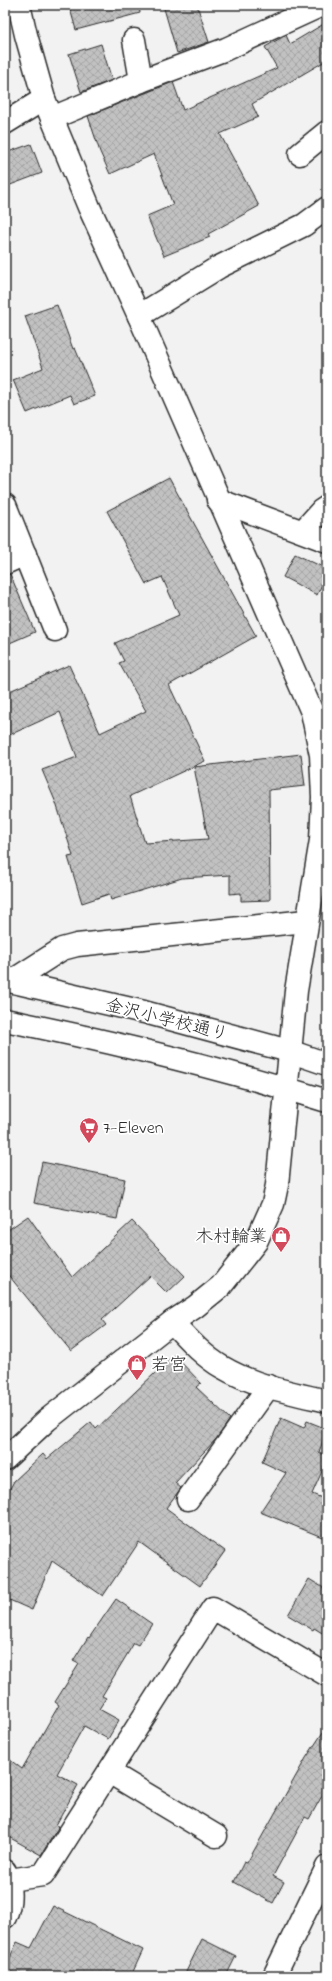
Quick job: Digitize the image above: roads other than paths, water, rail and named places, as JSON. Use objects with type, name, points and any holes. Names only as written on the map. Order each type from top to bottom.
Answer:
[{"type":"street","points":[[5,1459],[47,1420],[172,1322],[195,1307],[221,1286],[256,1242],[265,1224],[273,1204],[277,1185],[289,1051],[306,921],[320,840],[323,797],[321,755],[312,712],[218,500],[139,316],[89,207],[48,108],[26,35],[19,5]]},
{"type":"street","points":[[5,123],[48,108],[141,81],[226,49],[322,5]]},
{"type":"street","points":[[134,40],[141,81]]},
{"type":"street","points":[[300,154],[327,132]]},
{"type":"street","points":[[139,316],[219,267],[304,225],[327,208]]},
{"type":"street","points":[[218,500],[327,541]]},
{"type":"street","points":[[5,505],[55,630]]},
{"type":"street","points":[[303,531],[316,515],[327,507]]},
{"type":"street","points":[[5,563],[24,554]]},
{"type":"street","points":[[8,981],[62,949],[77,945],[306,921]]},
{"type":"street","name":"金沢小学校通り","points":[[8,981],[144,1012],[289,1051],[327,1064]]},
{"type":"street","name":"金沢小学校通り","points":[[5,1020],[162,1055],[286,1088],[327,1102]]},
{"type":"street","points":[[172,1322],[196,1346],[222,1367],[248,1379],[283,1392],[327,1401]]},
{"type":"street","points":[[188,1499],[269,1386]]},
{"type":"street","points":[[5,1917],[10,1905],[7,1875],[43,1875],[213,1608],[327,1675]]},
{"type":"street","points":[[109,1772],[216,1836]]},
{"type":"street","points":[[274,1976],[327,1867]]},
{"type":"place","name":"7-Eleven","points":[[89,1144]]},
{"type":"place","name":"木村輪業","points":[[281,1253]]},
{"type":"place","name":"若宮","points":[[137,1381]]}]
